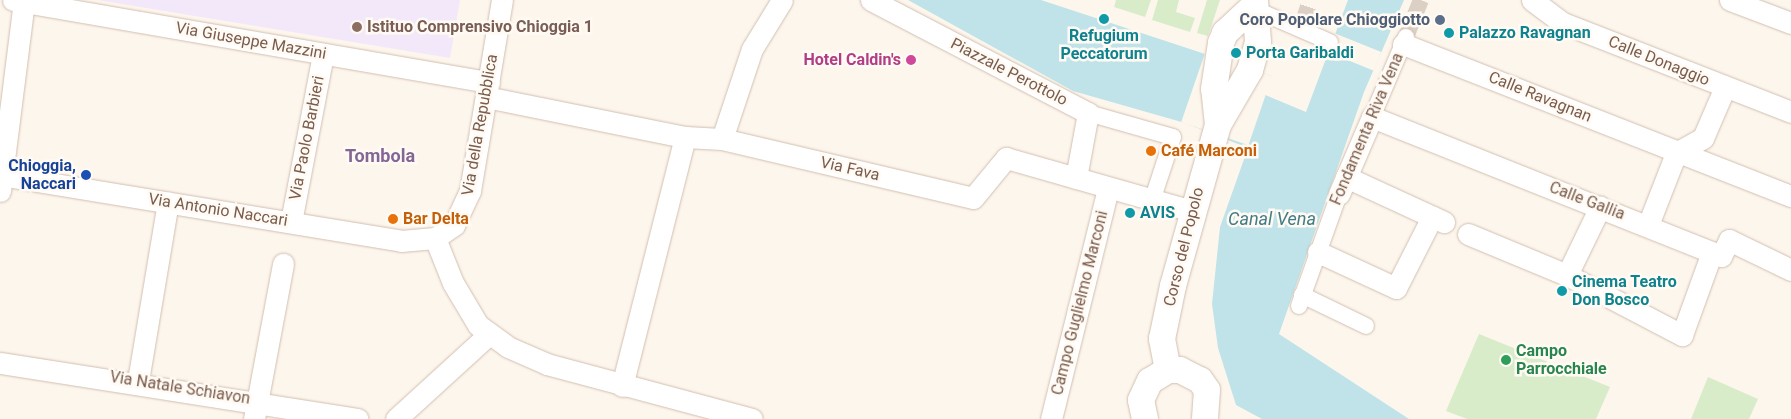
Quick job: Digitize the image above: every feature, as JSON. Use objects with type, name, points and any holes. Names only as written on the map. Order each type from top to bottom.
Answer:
[{"type":"street","name":"Via della Repubblica","points":[[435,238],[464,211],[502,0]]},
{"type":"street","points":[[722,140],[752,49],[782,0]]},
{"type":"street","name":"Piazzale Perottolo","points":[[871,0],[1088,113]]},
{"type":"street","name":"Calle Donaggio","points":[[1532,0],[1563,23],[1791,112]]},
{"type":"street","points":[[1730,0],[1791,23]]},
{"type":"street","name":"Via Giuseppe Mazzini","points":[[20,1],[323,54],[487,89]]},
{"type":"street","points":[[1,180],[20,1]]},
{"type":"street","points":[[1254,4],[1302,26],[1330,42]]},
{"type":"street","name":"Corso del Popolo","points":[[1216,130],[1214,89],[1224,33],[1254,4]]},
{"type":"street","name":"Corso del Popolo","points":[[1168,370],[1162,338],[1192,211],[1216,130],[1255,54],[1258,42],[1254,4]]},
{"type":"street","name":"Fondamenta Riva Vena","points":[[1366,326],[1301,300],[1342,186],[1404,40]]},
{"type":"street","name":"Calle Ravagnan","points":[[1404,40],[1676,153],[1791,196]]},
{"type":"street","name":"Via Paolo Barbieri","points":[[291,222],[323,54]]},
{"type":"street","points":[[1648,225],[1676,153],[1703,138],[1725,87]]},
{"type":"street","name":"Via Fava","points":[[487,89],[685,137],[722,140],[973,198],[1006,158],[1108,188],[1153,198],[1192,211]]},
{"type":"street","points":[[1076,178],[1088,113],[1173,137],[1153,198]]},
{"type":"street","name":"Calle Gallia","points":[[1372,117],[1712,252]]},
{"type":"street","points":[[622,386],[685,137]]},
{"type":"street","name":"Via Antonio Naccari","points":[[1,180],[168,202],[402,241],[435,238]]},
{"type":"street","points":[[1318,252],[1396,288],[1438,220],[1342,186]]},
{"type":"street","name":"Campo Guglielmo Marconi","points":[[1052,419],[1108,188]]},
{"type":"street","points":[[138,381],[168,202]]},
{"type":"street","points":[[1567,275],[1600,207]]},
{"type":"street","points":[[1468,234],[1567,275],[1682,335],[1712,252],[1721,256],[1729,240],[1791,270]]},
{"type":"street","points":[[435,238],[453,283],[488,335],[547,364],[622,386],[752,419]]},
{"type":"street","points":[[255,410],[283,264]]},
{"type":"street","points":[[396,419],[488,335]]},
{"type":"street","name":"Via Natale Schiavon","points":[[0,363],[138,381],[255,410],[358,419]]},
{"type":"street","points":[[1145,419],[1144,390],[1168,370],[1180,370],[1200,380],[1210,402],[1205,419]]},
{"type":"shaded area","name":"Istituo Comprensivo Chioggia 1","points":[[97,0],[460,0],[450,58]]},
{"type":"green space","points":[[1116,0],[1151,0],[1145,17],[1114,7]]},
{"type":"green space","points":[[1158,0],[1179,0],[1176,12],[1195,18],[1190,32],[1152,20]]},
{"type":"green space","points":[[1207,0],[1220,0],[1208,36],[1197,33]]},
{"type":"green space","name":"Campo Parrocchiale","points":[[1479,334],[1610,387],[1596,419],[1467,419],[1446,411]]},
{"type":"green space","points":[[1708,377],[1758,399],[1749,419],[1691,419]]},
{"type":"water","name":"Canal Vena","points":[[908,0],[1041,0],[1272,76],[1263,94],[1306,112],[1348,0],[1404,0],[1364,92],[1279,334],[1409,419],[1262,419],[1236,405],[1218,348],[1212,304],[1220,227],[1248,148],[1185,123],[1073,91]]},
{"type":"pier","points":[[1334,33],[1381,52],[1374,71],[1327,52]]},
{"type":"pier","points":[[1205,53],[1272,76],[1248,145],[1181,122]]},
{"type":"tunnel","points":[[1303,22],[1310,0]]},
{"type":"tunnel","points":[[1406,37],[1421,0]]},
{"type":"place","name":"Refugium Peccatorum","points":[[1104,19]]},
{"type":"place","name":"Coro Popolare Chioggiotto","points":[[1440,20]]},
{"type":"place","name":"Istituo Comprensivo Chioggia 1","points":[[357,27]]},
{"type":"place","name":"Palazzo Ravagnan","points":[[1449,33]]},
{"type":"place","name":"Porta Garibaldi","points":[[1236,53]]},
{"type":"place","name":"Hotel Caldin's","points":[[911,60]]},
{"type":"place","name":"Café Marconi","points":[[1151,151]]},
{"type":"place","name":"Chioggia, Naccari","points":[[86,175]]},
{"type":"place","name":"AVIS","points":[[1130,213]]},
{"type":"place","name":"Bar Delta","points":[[393,219]]},
{"type":"place","name":"Cinema Teatro Don Bosco","points":[[1562,291]]},
{"type":"place","name":"Campo Parrocchiale","points":[[1506,360]]},
{"type":"district","name":"Tombola","points":[[380,156]]}]
